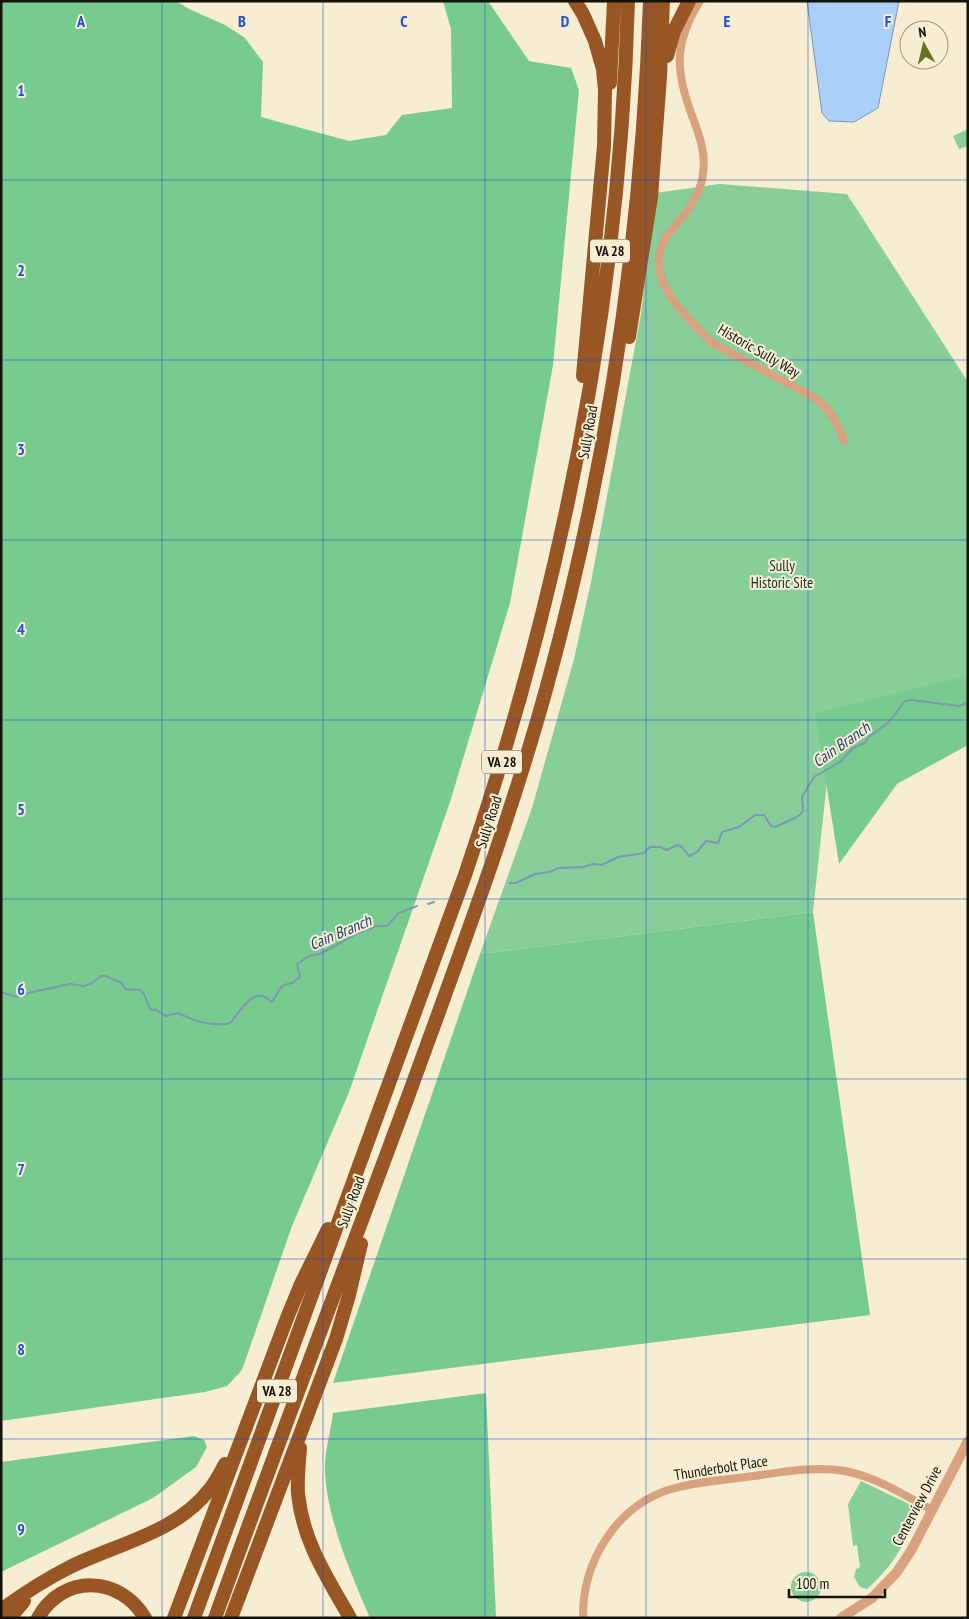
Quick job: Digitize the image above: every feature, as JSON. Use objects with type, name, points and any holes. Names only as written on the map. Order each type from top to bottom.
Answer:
[{"type":"highway","points":[[575,1],[592,33],[602,69],[605,95],[604,146]]},
{"type":"highway","points":[[570,499],[569,458],[584,365],[610,94],[614,1]]},
{"type":"highway","name":"Sully Road","points":[[194,1618],[465,875],[488,808],[535,646],[570,499],[594,361],[609,256],[622,123],[628,1]]},
{"type":"highway","name":"Sully Road","points":[[216,1618],[475,914],[526,757],[570,596],[608,414],[633,241],[645,102],[650,1]]},
{"type":"highway","points":[[608,414],[625,362],[651,197],[663,1]]},
{"type":"highway","points":[[658,103],[671,40],[689,1]]},
{"type":"highway","points":[[174,1618],[297,1293],[360,1163]]},
{"type":"highway","points":[[231,1618],[344,1313],[375,1185]]},
{"type":"highway","points":[[1,1610],[51,1577],[149,1534],[187,1511],[210,1490],[245,1431]]},
{"type":"highway","points":[[300,1433],[298,1482],[301,1512],[306,1532],[316,1559],[350,1618]]},
{"type":"highway","points":[[10,1618],[27,1598],[51,1577]]},
{"type":"highway","points":[[38,1618],[46,1605],[57,1595],[70,1589],[92,1585],[108,1587],[124,1595],[137,1606],[145,1618]]},
{"type":"street","name":"Historic Sully Way","points":[[700,1],[686,27],[680,51],[679,70],[683,91],[702,145],[703,176],[690,206],[663,240],[658,258],[661,278],[671,298],[710,340],[815,398],[834,417],[844,441]]},
{"type":"street","name":"Centerview Drive","points":[[841,1618],[872,1598],[892,1579],[903,1565],[968,1441]]},
{"type":"street","name":"Thunderbolt Place","points":[[584,1618],[584,1601],[588,1575],[602,1544],[630,1512],[647,1500],[666,1491],[710,1482],[809,1469],[831,1469],[853,1473],[874,1480],[932,1510]]},
{"type":"green space","points":[[1,1],[176,1],[225,25],[245,38],[263,62],[261,117],[349,141],[386,135],[402,115],[452,108],[451,29],[443,1],[488,1],[529,61],[571,68],[579,90],[553,365],[510,603],[450,802],[349,1092],[292,1226],[242,1370],[227,1386],[205,1392],[1,1421]]},
{"type":"green space","points":[[968,129],[968,146],[959,149],[953,136]]},
{"type":"green space","name":"Sully Historic Site","points":[[720,184],[847,194],[968,382],[968,698],[827,781],[813,912],[480,954],[532,808],[574,659],[591,582],[641,314],[655,193]]},
{"type":"green space","points":[[968,676],[968,745],[897,784],[839,864],[815,713]]},
{"type":"green space","points":[[813,912],[870,1315],[333,1383],[480,954]]},
{"type":"green space","points":[[486,1393],[496,1618],[370,1618],[341,1546],[330,1508],[325,1471],[333,1413]]},
{"type":"green space","points":[[194,1436],[204,1440],[207,1447],[196,1467],[153,1498],[1,1572],[1,1462]]},
{"type":"green space","points":[[861,1481],[911,1505],[915,1510],[916,1516],[916,1520],[901,1549],[883,1573],[867,1589],[860,1587],[854,1577],[856,1569],[860,1567],[857,1545],[853,1546],[848,1504]]},
{"type":"green space","points":[[806,1572],[817,1576],[821,1587],[817,1598],[806,1602],[795,1598],[791,1587],[795,1576]]},
{"type":"water","points":[[807,1],[899,1],[878,108],[854,122],[829,121],[822,113]]},
{"type":"waterway","name":"Cain Branch","points":[[510,883],[516,883],[535,874],[559,868],[583,867],[593,864],[602,865],[618,857],[644,853],[650,847],[660,847],[667,850],[677,845],[682,847],[689,856],[697,852],[706,841],[718,843],[722,832],[739,827],[755,815],[764,815],[771,826],[775,827],[801,814],[803,810],[802,797],[814,777],[840,762],[853,748],[865,743],[868,738],[889,722],[905,701],[912,700],[959,706],[968,703]]},
{"type":"waterway","name":"Cain Branch","points":[[428,904],[434,902]]},
{"type":"waterway","name":"Cain Branch","points":[[1,992],[21,996],[70,984],[84,986],[101,976],[105,976],[120,982],[127,990],[138,989],[144,993],[151,1010],[156,1010],[166,1016],[178,1013],[203,1022],[230,1023],[252,998],[262,996],[272,1002],[282,986],[294,982],[300,977],[297,964],[309,956],[320,954],[358,933],[376,926],[387,926],[399,913],[417,906]]}]
